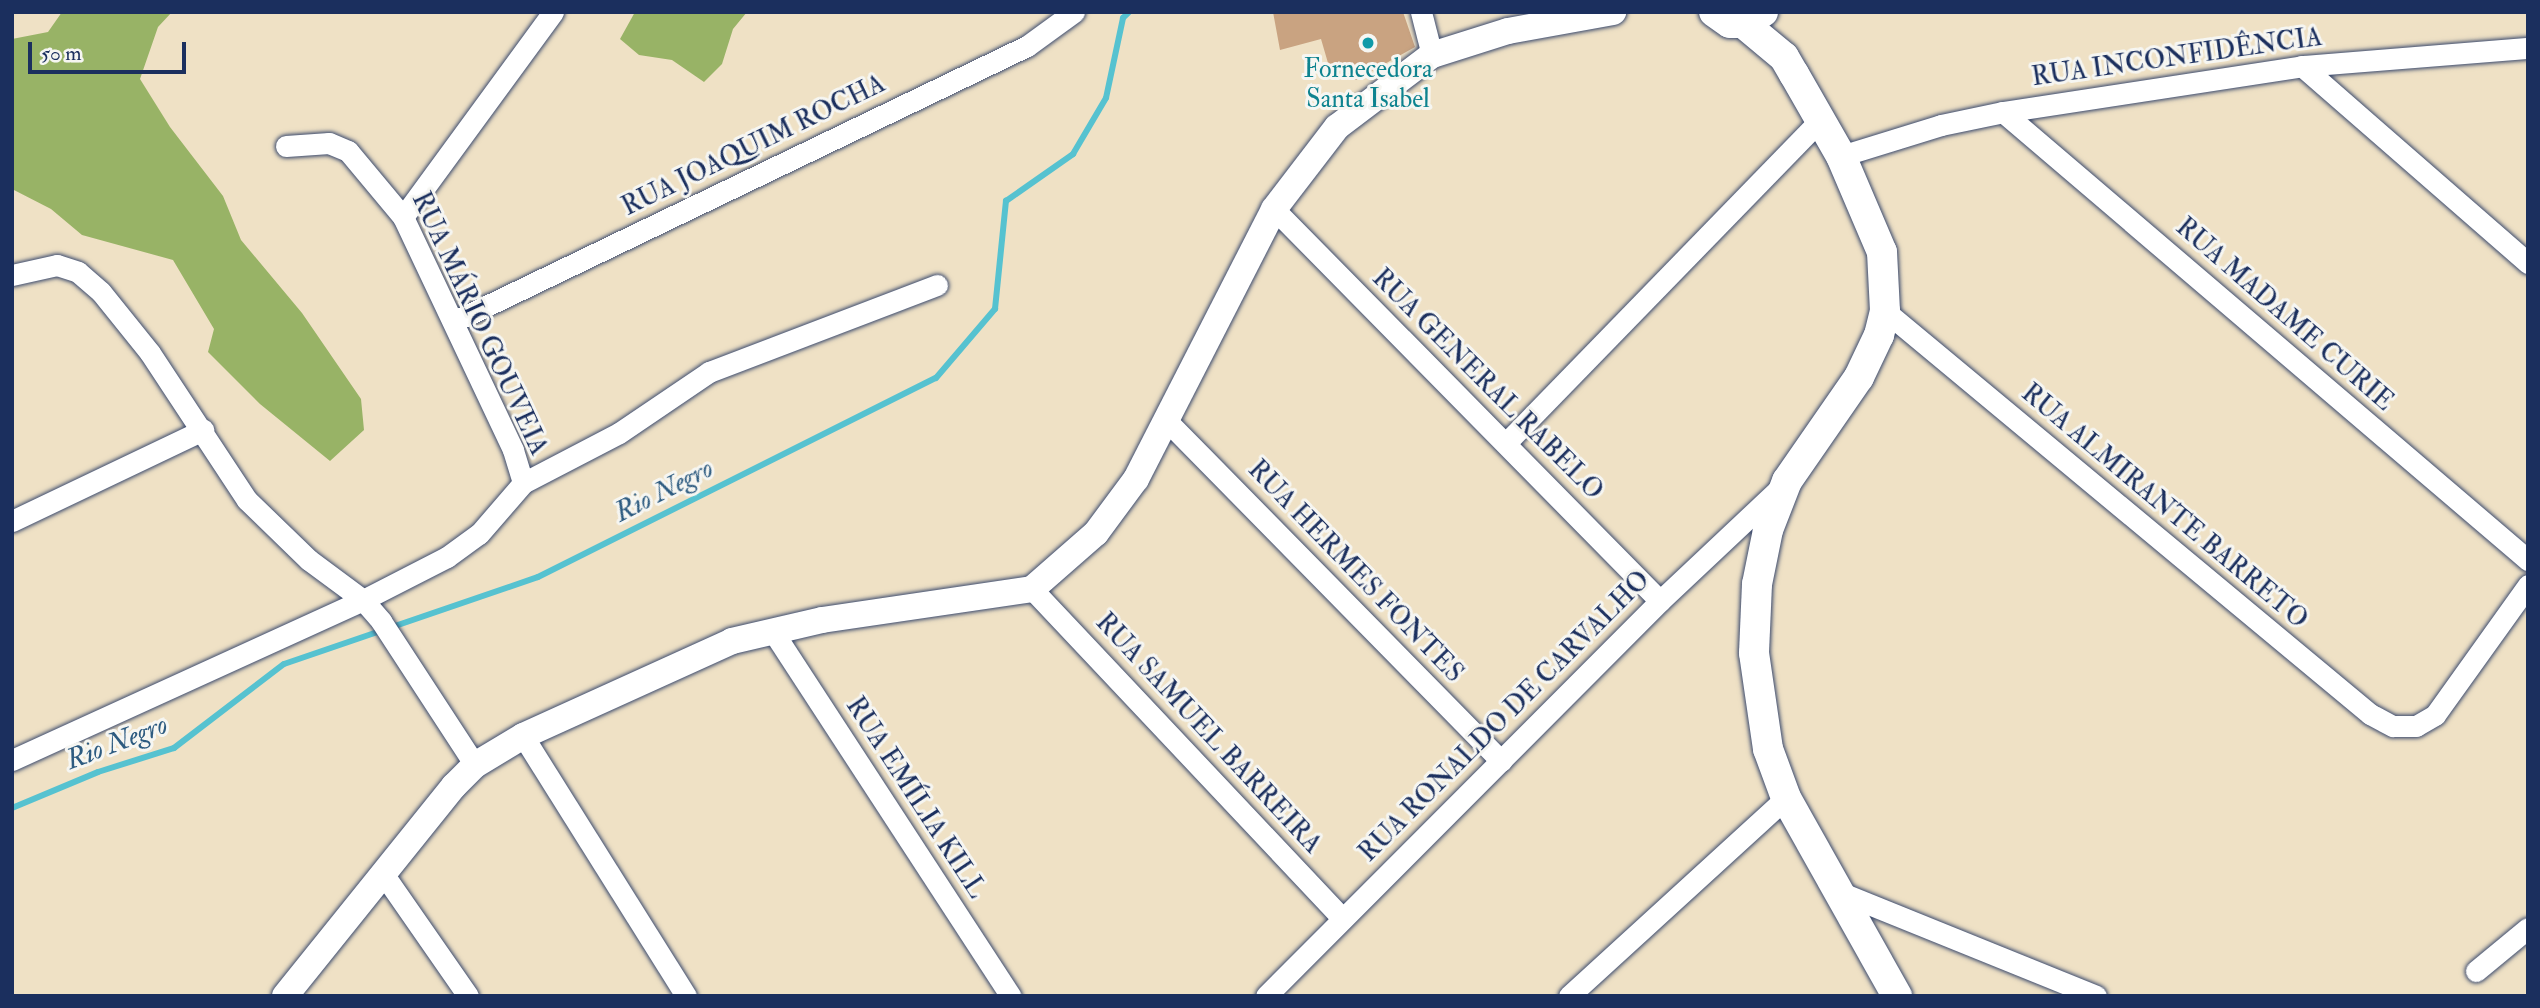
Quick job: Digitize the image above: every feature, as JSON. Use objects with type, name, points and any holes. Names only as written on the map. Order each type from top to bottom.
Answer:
[{"type":"main road","points":[[1714,12],[1730,23],[1753,18],[1784,57],[1841,156],[1882,252],[1885,311],[1859,377],[1787,481],[1768,530],[1757,584],[1754,653],[1768,749],[1786,798],[1897,996]]},
{"type":"main road","points":[[1775,12],[1784,57]]},
{"type":"street","points":[[403,216],[553,12]]},
{"type":"street","name":"RUA JOAQUIM ROCHA","points":[[453,322],[1027,46],[1074,12]]},
{"type":"street","points":[[1420,12],[1432,55]]},
{"type":"street","points":[[285,996],[475,765],[523,736],[732,641],[772,630],[1032,589],[1096,533],[1136,480],[1169,423],[1274,209],[1337,127],[1432,55],[1508,31],[1613,12]]},
{"type":"street","name":"RUA INCONFIDÊNCIA","points":[[1841,156],[1941,125],[2003,112],[2302,65],[2528,48]]},
{"type":"street","points":[[2302,65],[2528,263]]},
{"type":"street","name":"RUA MADAME CURIE","points":[[2003,112],[2528,560]]},
{"type":"street","points":[[1506,443],[1820,120]]},
{"type":"street","name":"RUA MÁRIO GOUVEIA","points":[[12,760],[363,600],[447,557],[479,534],[523,483],[513,450],[403,216],[348,151],[329,143],[286,146]]},
{"type":"street","name":"RUA GENERAL RABELO","points":[[1274,209],[1660,601]]},
{"type":"street","points":[[12,275],[57,265],[78,272],[101,292],[142,343],[203,430],[247,500],[309,560],[363,600],[381,621],[405,652],[475,765]]},
{"type":"street","points":[[523,483],[619,433],[709,372],[937,285]]},
{"type":"street","name":"RUA ALMIRANTE BARRETO","points":[[1885,311],[2370,715],[2393,726],[2416,726],[2435,716],[2528,585]]},
{"type":"street","name":"RUA HERMES FONTES","points":[[1169,423],[1501,761]]},
{"type":"street","points":[[12,520],[203,430]]},
{"type":"street","name":"RUA RONALDO DE CARVALHO","points":[[1266,996],[1660,601],[1787,481]]},
{"type":"street","name":"RUA SAMUEL BARREIRA","points":[[1032,589],[1343,919]]},
{"type":"street","name":"RUA EMÍLIA KILL","points":[[772,630],[1011,996]]},
{"type":"street","points":[[523,736],[685,996]]},
{"type":"street","points":[[1569,996],[1786,798]]},
{"type":"street","points":[[384,875],[468,996]]},
{"type":"street","points":[[1839,892],[2096,996]]},
{"type":"street","points":[[2476,971],[2528,928]]},
{"type":"green space","points":[[62,12],[172,12],[158,27],[140,79],[170,127],[223,196],[241,240],[302,313],[361,399],[364,430],[330,461],[260,404],[208,352],[214,329],[173,260],[82,235],[51,209],[12,189],[12,39],[48,32]]},
{"type":"green space","points":[[635,12],[747,12],[733,29],[722,64],[704,82],[672,60],[639,55],[620,39]]},
{"type":"building","name":"Fornecedora Santa Isabel","points":[[1273,12],[1403,12],[1415,47],[1356,80],[1328,63],[1321,39],[1280,50]]},
{"type":"waterway","name":"Rio Negro","points":[[12,808],[98,772],[174,748],[284,664],[538,577],[936,378],[995,309],[1006,201],[1073,154],[1106,98],[1123,18],[1129,12]]},
{"type":"place","name":"Fornecedora Santa Isabel","points":[[1368,43]]}]
